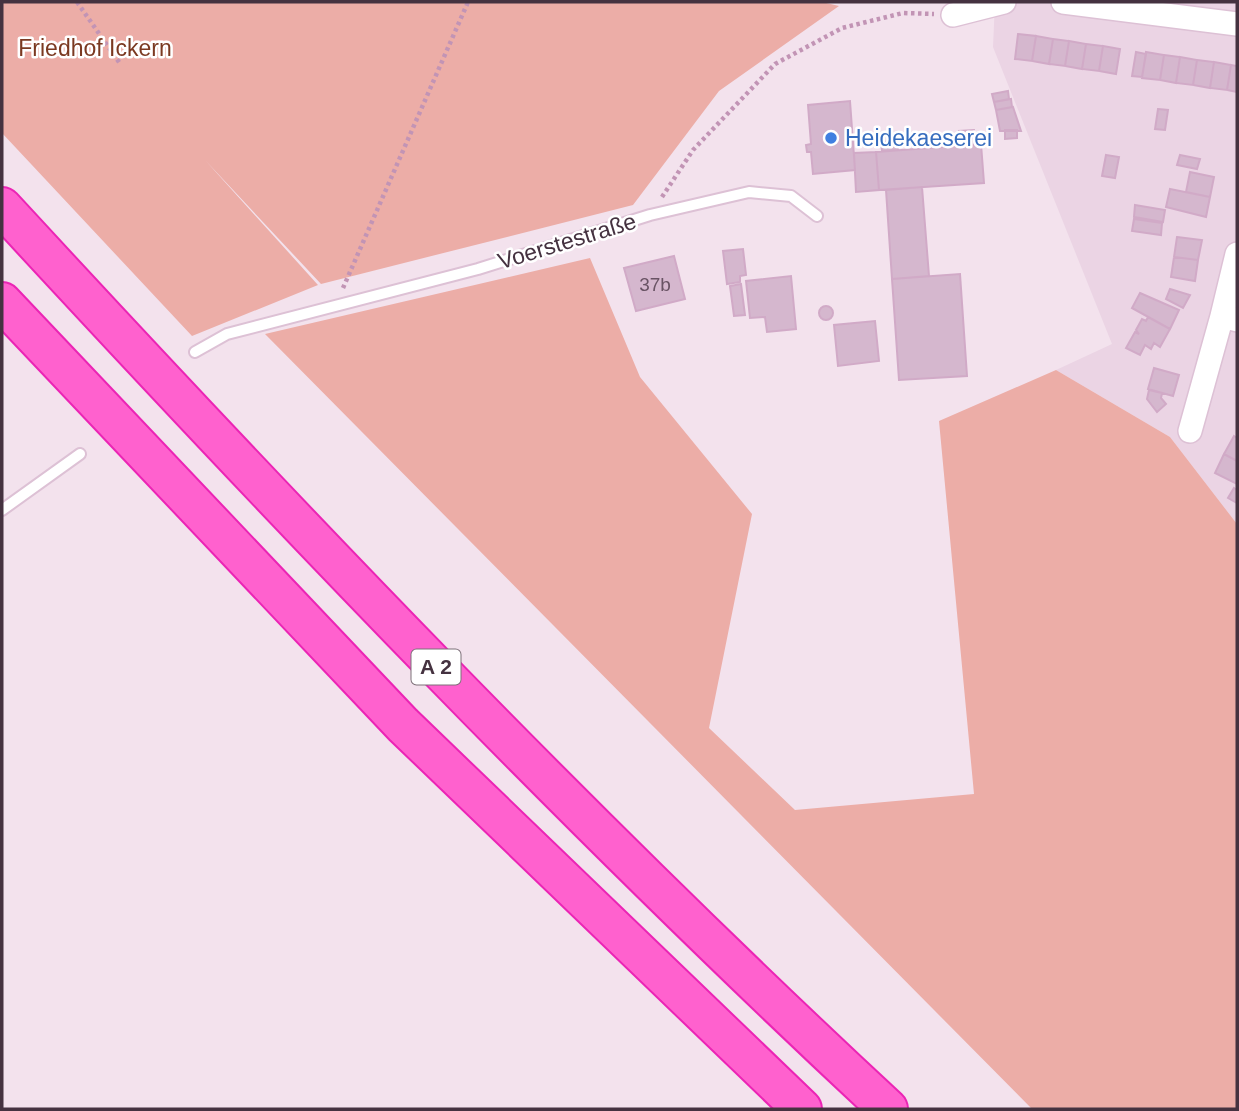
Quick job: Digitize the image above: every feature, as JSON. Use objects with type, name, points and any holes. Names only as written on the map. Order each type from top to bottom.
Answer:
[{"type":"highway","name":"A 2","points":[[2,207],[259,483],[480,713],[706,937],[888,1109]]},
{"type":"highway","points":[[2,302],[403,725],[802,1109]]},
{"type":"highway","points":[[741,1052],[780,1109]]},
{"type":"street","points":[[953,15],[1004,2]]},
{"type":"street","points":[[1063,2],[1202,10],[1237,24]]},
{"type":"street","points":[[1190,431],[1230,318],[1237,254]]},
{"type":"lane","points":[[650,215],[749,192],[791,196],[817,216]]},
{"type":"lane","name":"Voerstestraße","points":[[195,352],[227,334],[478,269],[650,215]]},
{"type":"lane","points":[[2,510],[80,454]]},
{"type":"path","points":[[77,2],[121,65]]},
{"type":"path","points":[[336,305],[468,2]]},
{"type":"path","name":"Voerstestraße","points":[[650,215],[693,150],[775,64],[842,28],[903,13],[953,15]]},
{"type":"shaded area","points":[[995,2],[1237,2],[1237,524],[1170,437],[1056,370],[1112,344],[993,47]]},
{"type":"green space","name":"Friedhof Ickern","points":[[2,2],[822,2],[839,6],[719,91],[633,205],[321,284],[205,160],[318,285],[192,336],[2,133]]},
{"type":"green space","points":[[590,258],[640,377],[752,514],[709,728],[795,810],[974,794],[939,421],[1056,370],[1170,437],[1237,524],[1237,1109],[1032,1109],[265,334]]},
{"type":"building","points":[[1018,34],[1036,36],[1032,61],[1015,59]]},
{"type":"building","points":[[1036,36],[1053,39],[1049,64],[1032,61]]},
{"type":"building","points":[[1053,39],[1069,41],[1065,66],[1049,64]]},
{"type":"building","points":[[1069,41],[1086,44],[1082,69],[1065,66]]},
{"type":"building","points":[[1086,44],[1103,46],[1099,71],[1082,69]]},
{"type":"building","points":[[1103,46],[1120,49],[1116,74],[1099,71]]},
{"type":"building","points":[[1136,52],[1146,54],[1142,77],[1132,76]]},
{"type":"building","points":[[1146,52],[1164,55],[1160,80],[1142,78]]},
{"type":"building","points":[[1164,55],[1180,57],[1176,83],[1160,80]]},
{"type":"building","points":[[1180,57],[1197,60],[1193,85],[1176,83]]},
{"type":"building","points":[[1197,60],[1214,62],[1210,88],[1193,85]]},
{"type":"building","points":[[1214,62],[1231,65],[1227,90],[1210,88]]},
{"type":"building","points":[[1231,65],[1237,66],[1237,92],[1227,90]]},
{"type":"building","points":[[1008,91],[1009,99],[994,102],[992,94]]},
{"type":"building","points":[[1011,99],[1012,107],[996,110],[994,102]]},
{"type":"building","name":"Heidekaeserei","points":[[850,101],[855,170],[813,174],[811,152],[807,152],[806,145],[811,144],[808,105]]},
{"type":"building","points":[[1013,107],[1021,131],[1000,131],[996,110]]},
{"type":"building","points":[[1158,109],[1168,110],[1165,130],[1155,129]]},
{"type":"building","points":[[974,130],[975,138],[981,137],[982,145],[960,146],[959,131]]},
{"type":"building","points":[[1005,130],[1017,130],[1017,138],[1005,139]]},
{"type":"building","points":[[898,141],[898,150],[882,151],[881,142]]},
{"type":"building","points":[[981,144],[984,183],[879,190],[876,152]]},
{"type":"building","points":[[876,152],[879,190],[856,192],[854,153]]},
{"type":"building","points":[[1106,155],[1119,157],[1115,178],[1102,176]]},
{"type":"building","points":[[1180,155],[1200,159],[1197,169],[1177,165]]},
{"type":"building","points":[[1190,172],[1214,177],[1210,197],[1186,192]]},
{"type":"building","points":[[922,187],[929,276],[892,279],[886,190]]},
{"type":"building","points":[[1170,189],[1210,197],[1206,217],[1166,207]]},
{"type":"building","points":[[1135,205],[1165,210],[1163,222],[1134,217]]},
{"type":"building","points":[[1134,219],[1162,223],[1161,235],[1132,231]]},
{"type":"building","points":[[1177,237],[1202,240],[1198,260],[1174,257]]},
{"type":"building","points":[[743,249],[746,275],[740,276],[740,282],[727,284],[723,251]]},
{"type":"building","points":[[674,256],[685,299],[636,311],[624,268]]},
{"type":"building","points":[[1174,257],[1198,260],[1195,281],[1171,277]]},
{"type":"building","points":[[960,274],[967,376],[899,380],[892,279]]},
{"type":"building","points":[[791,276],[796,329],[767,332],[765,317],[750,318],[746,281]]},
{"type":"building","points":[[741,284],[745,315],[734,316],[730,286]]},
{"type":"building","points":[[1170,289],[1190,295],[1183,308],[1166,299]]},
{"type":"building","points":[[1140,293],[1179,310],[1170,329],[1132,308]]},
{"type":"building","points":[[826,306],[831,308],[831,318],[826,320],[821,318],[819,313],[821,308]]},
{"type":"building","points":[[1148,317],[1170,329],[1160,347],[1154,343],[1151,349],[1145,345],[1140,355],[1126,348],[1135,332],[1139,334],[1136,330],[1142,319],[1146,321]]},
{"type":"building","points":[[875,321],[879,361],[838,366],[834,325]]},
{"type":"building","points":[[1154,368],[1179,375],[1173,396],[1148,389]]},
{"type":"building","points":[[1149,390],[1162,393],[1161,398],[1166,404],[1157,412],[1147,399]]},
{"type":"building","points":[[1234,436],[1237,438],[1237,461],[1224,454]]},
{"type":"building","points":[[1224,454],[1237,461],[1237,484],[1215,473]]},
{"type":"building","points":[[1234,488],[1237,490],[1237,503],[1228,498]]},
{"type":"place","name":"Heidekaeserei","points":[[831,138]]}]
